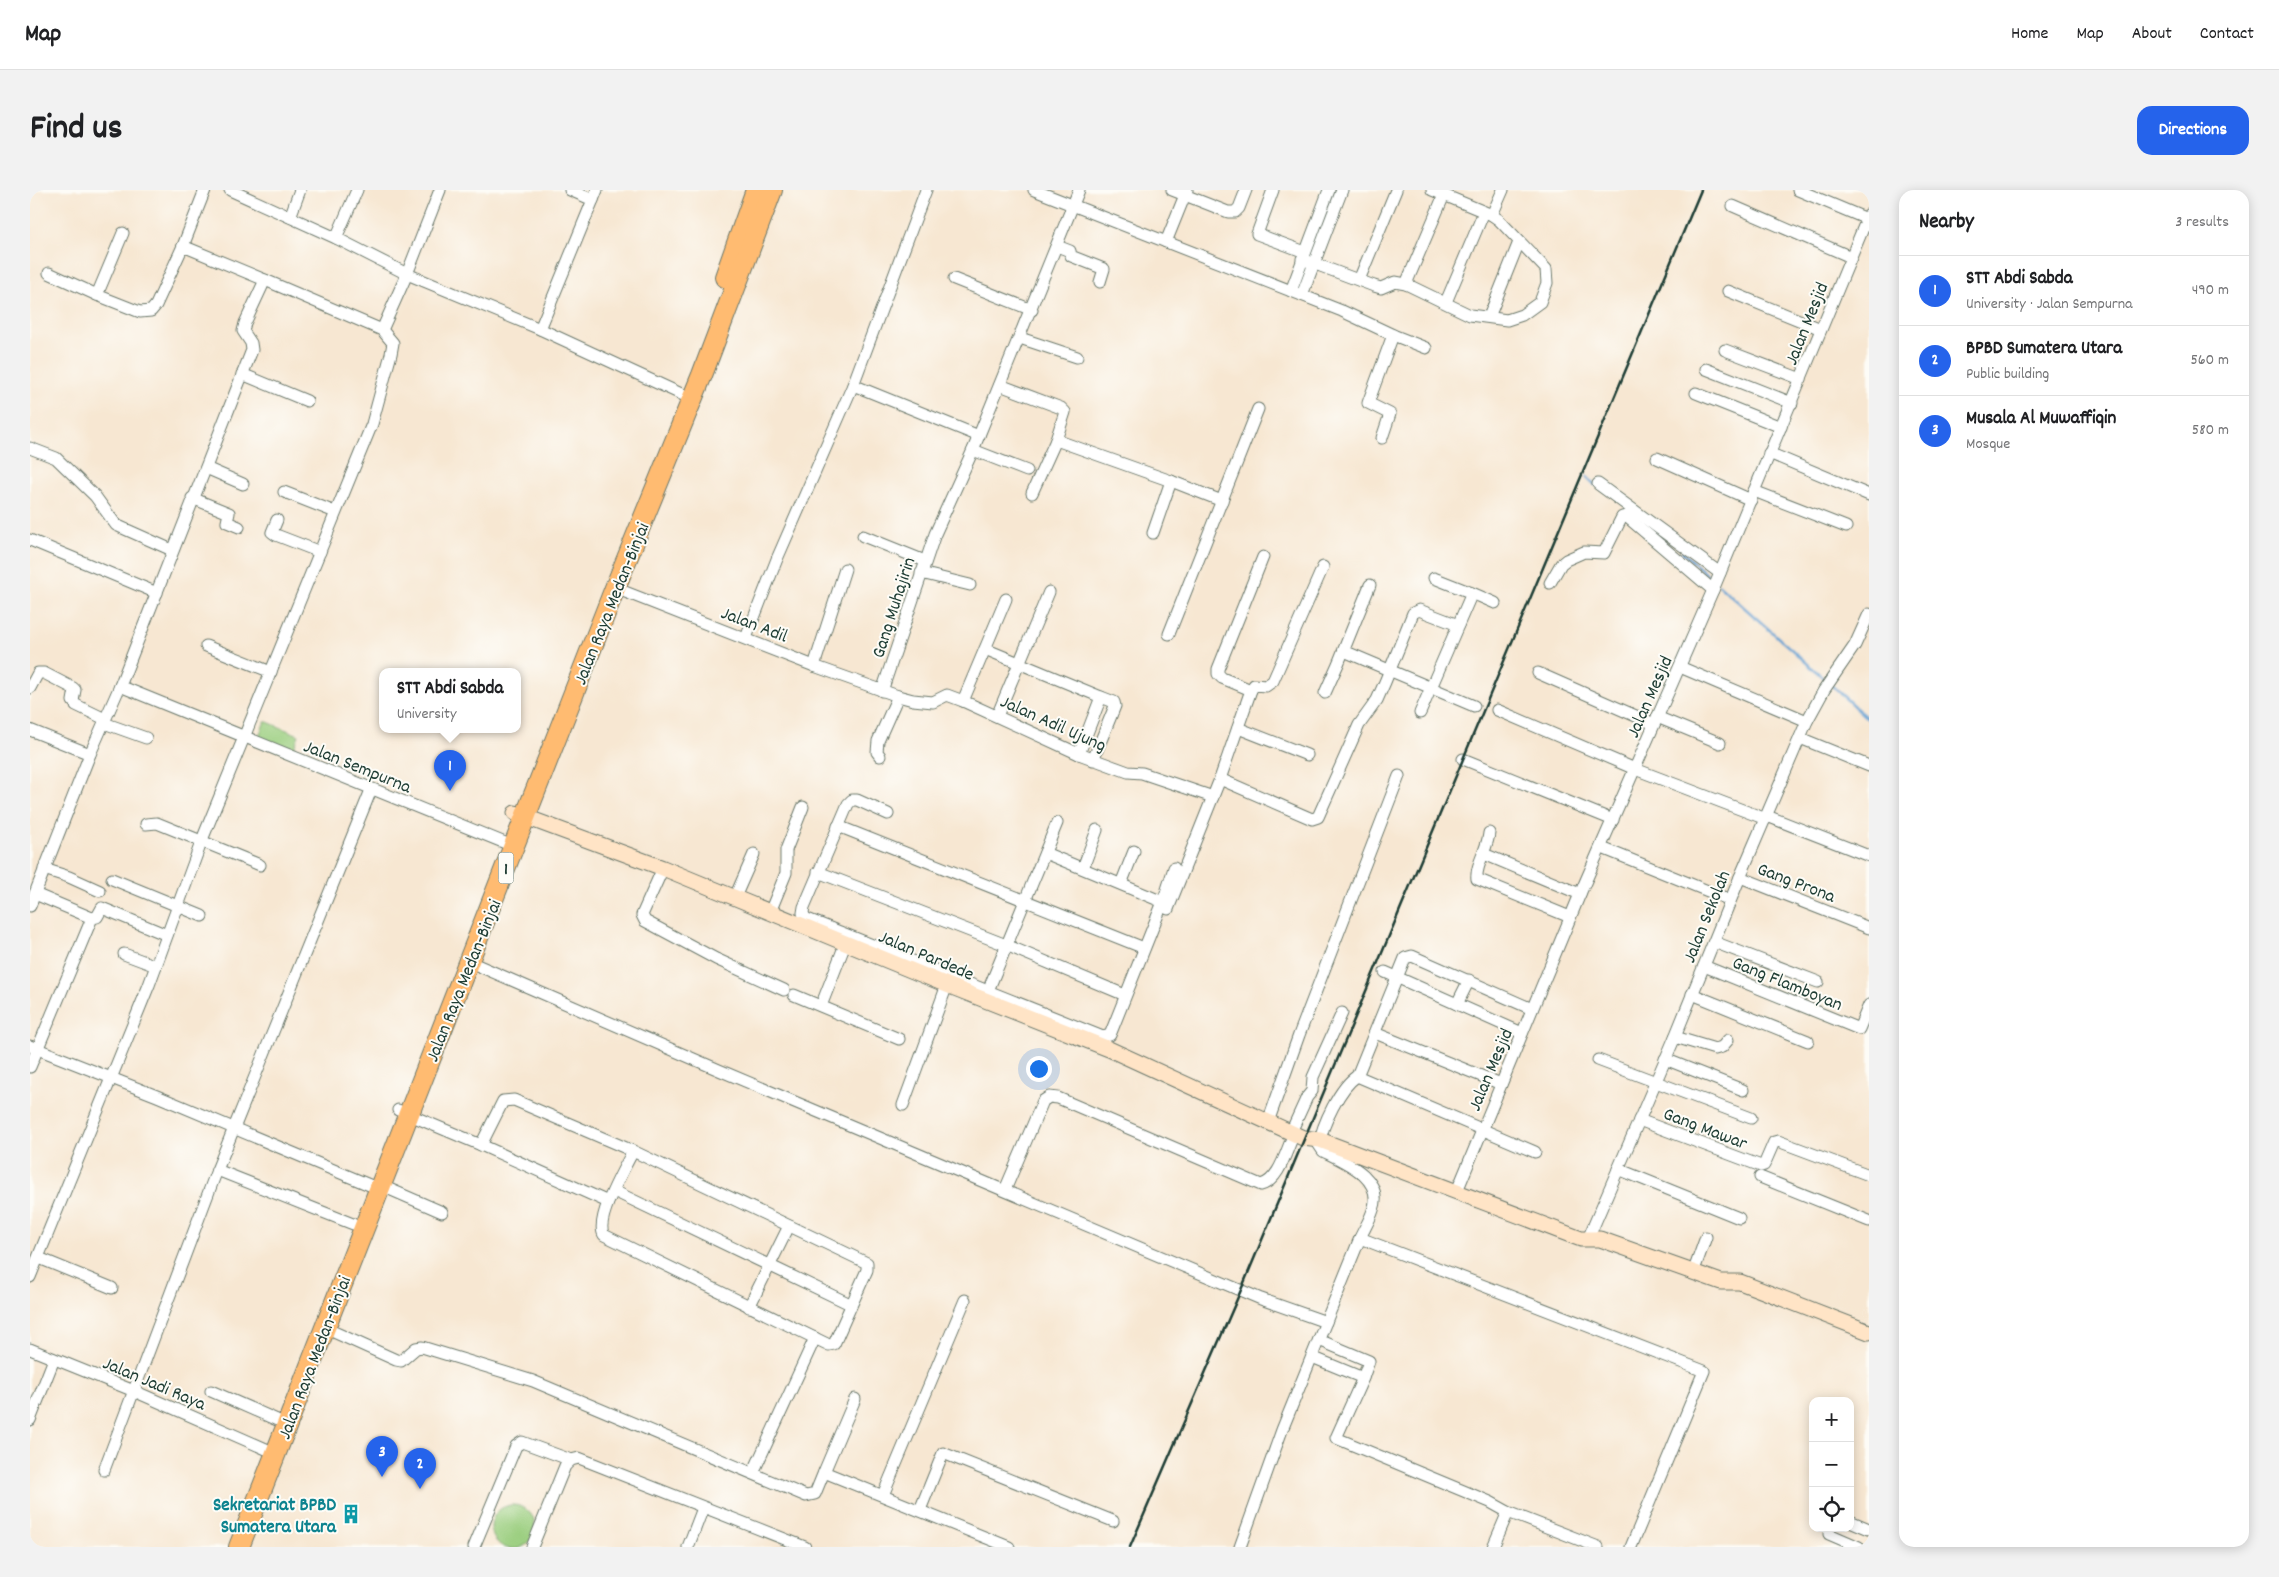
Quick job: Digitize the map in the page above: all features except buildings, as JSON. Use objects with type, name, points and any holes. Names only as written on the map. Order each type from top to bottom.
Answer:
[{"type":"highway","name":"Jalan Raya Medan-Binjai","points":[[716,320],[756,190]]},
{"type":"highway","name":"Jalan Raya Medan-Binjai","points":[[239,1547],[325,1328],[440,1009],[509,845],[716,320],[772,190]]},
{"type":"highway","name":"Jalan Raya Medan-Binjai","points":[[521,815],[615,588],[686,397]]},
{"type":"highway","name":"Jalan Raya Medan-Binjai","points":[[403,1112],[470,962],[509,845]]},
{"type":"highway","name":"Jalan Raya Medan-Binjai","points":[[227,1547],[353,1224],[376,1186]]},
{"type":"street","points":[[49,273],[140,312],[151,311],[156,305],[183,246],[205,190]]},
{"type":"street","points":[[230,190],[249,194],[290,217],[407,274],[540,329],[686,397]]},
{"type":"street","points":[[290,217],[300,190]]},
{"type":"street","points":[[336,238],[357,190]]},
{"type":"street","points":[[382,330],[407,274],[440,190]]},
{"type":"street","points":[[540,329],[595,195],[570,190]]},
{"type":"street","points":[[746,638],[777,559],[853,385],[926,190]]},
{"type":"street","points":[[1034,190],[1291,290],[1426,348]]},
{"type":"street","name":"Gang Muhajirin","points":[[882,691],[920,573],[935,534],[1032,310],[1079,190]]},
{"type":"street","points":[[1172,190],[1186,193],[1228,212],[1235,212],[1239,208],[1246,190]]},
{"type":"street","points":[[1273,190],[1257,234],[1307,258],[1381,288],[1391,282],[1406,284],[1476,317],[1490,317],[1499,320],[1515,318],[1536,306],[1544,296],[1547,283],[1546,269],[1488,213],[1432,190]]},
{"type":"street","points":[[1302,295],[1307,258],[1329,190]]},
{"type":"street","points":[[1291,290],[1342,190]]},
{"type":"street","points":[[1359,280],[1396,190]]},
{"type":"street","points":[[1798,190],[1868,216]]},
{"type":"street","points":[[1446,302],[1488,213],[1501,191]]},
{"type":"street","points":[[1166,242],[1186,193]]},
{"type":"street","points":[[1406,284],[1444,195]]},
{"type":"street","points":[[1733,206],[1852,257]]},
{"type":"street","name":"Jalan Mesjid","points":[[1457,1191],[1570,917],[1602,848],[1655,721],[1717,582],[1868,216]]},
{"type":"street","points":[[97,295],[122,233]]},
{"type":"street","points":[[1490,317],[1519,242]]},
{"type":"street","points":[[30,1276],[112,1078],[156,966],[202,840],[372,424],[393,343],[382,330],[183,246]]},
{"type":"street","points":[[1057,246],[1069,250],[1071,256],[1104,269],[1100,282]]},
{"type":"street","points":[[954,279],[1032,310]]},
{"type":"street","points":[[30,906],[90,754],[120,686],[192,498],[206,468],[252,350],[251,343],[243,331],[265,280]]},
{"type":"street","points":[[1728,291],[1821,330]]},
{"type":"street","points":[[1382,438],[1390,414],[1368,403],[1393,335]]},
{"type":"street","points":[[1020,338],[1077,357]]},
{"type":"street","points":[[1725,350],[1801,379]]},
{"type":"street","points":[[1706,369],[1792,403]]},
{"type":"street","points":[[242,374],[307,401]]},
{"type":"street","points":[[853,385],[979,436]]},
{"type":"street","points":[[1000,385],[1061,408],[1065,412],[1056,440],[1032,493]]},
{"type":"street","points":[[1696,393],[1781,427]]},
{"type":"street","points":[[1169,634],[1258,409]]},
{"type":"street","points":[[1056,440],[1222,501]]},
{"type":"street","points":[[30,448],[56,458],[95,496],[116,525],[172,550]]},
{"type":"street","points":[[973,450],[1027,471]]},
{"type":"street","points":[[1769,453],[1869,495]]},
{"type":"street","points":[[1657,458],[1752,496],[1846,527]]},
{"type":"street","points":[[206,468],[242,484]]},
{"type":"street","points":[[1153,533],[1171,481]]},
{"type":"street","points":[[1598,484],[1717,582]]},
{"type":"street","points":[[284,492],[335,512]]},
{"type":"street","points":[[192,498],[229,512],[227,522],[239,527]]},
{"type":"street","points":[[1550,583],[1561,564],[1566,560],[1584,552],[1604,554],[1622,517],[1626,516],[1717,582]]},
{"type":"street","points":[[277,520],[272,532],[276,535],[320,552]]},
{"type":"street","points":[[863,536],[925,561]]},
{"type":"street","points":[[30,541],[157,593]]},
{"type":"street","points":[[1251,690],[1222,678],[1218,674],[1218,670],[1263,557]]},
{"type":"street","points":[[1109,1050],[1213,797],[1251,690],[1254,685],[1266,686],[1273,681],[1323,567]]},
{"type":"street","points":[[814,666],[845,569]]},
{"type":"street","points":[[920,573],[970,585]]},
{"type":"street","points":[[1434,578],[1495,603]]},
{"type":"street","points":[[1325,693],[1370,585]]},
{"type":"street","name":"Jalan Adil","points":[[615,588],[882,691]]},
{"type":"street","points":[[997,716],[1049,592]]},
{"type":"street","points":[[1420,713],[1472,593]]},
{"type":"street","points":[[963,700],[1006,599]]},
{"type":"street","points":[[1220,779],[1312,819],[1318,817],[1360,725],[1376,700],[1416,610],[1458,625]]},
{"type":"street","name":"Jalan Sekolah","points":[[1588,1240],[1800,738],[1824,690],[1840,670],[1855,645],[1869,614]]},
{"type":"street","points":[[206,646],[271,672]]},
{"type":"street","points":[[985,649],[1019,661],[1114,702],[1115,706],[1093,760]]},
{"type":"street","points":[[1344,651],[1474,706]]},
{"type":"street","points":[[1680,667],[1808,721]]},
{"type":"street","points":[[30,688],[38,673],[44,673],[73,688],[75,690],[73,701],[76,705],[105,721],[146,738]]},
{"type":"street","points":[[1538,673],[1655,721],[1720,743]]},
{"type":"street","name":"Jalan Sempurna","points":[[120,686],[509,845]]},
{"type":"street","name":"Jalan Adil Ujung","points":[[882,691],[912,700],[933,702],[947,695],[963,700],[1093,760],[1128,772],[1142,773],[1213,797]]},
{"type":"street","points":[[880,756],[877,752],[878,741],[898,696]]},
{"type":"street","points":[[1078,754],[1101,697]]},
{"type":"street","points":[[1497,710],[1635,769],[1869,856]]},
{"type":"street","points":[[1238,728],[1307,755]]},
{"type":"street","points":[[30,730],[90,754]]},
{"type":"street","points":[[1800,738],[1869,766]]},
{"type":"street","points":[[1463,759],[1613,820]]},
{"type":"street","points":[[1268,1122],[1299,1035],[1399,776]]},
{"type":"street","points":[[104,1470],[217,1170],[371,790]]},
{"type":"street","points":[[888,814],[857,800],[852,800],[838,826],[804,907],[803,913],[805,918],[985,996],[1106,1037],[1110,1035],[1163,902],[1174,868]]},
{"type":"street","points":[[770,912],[786,873],[786,850],[803,807]]},
{"type":"street","name":"Jalan Pardede","points":[[521,815],[663,868],[947,985],[985,996],[1303,1138],[1320,1140],[1581,1239],[1600,1239],[1721,1282],[1740,1282],[1869,1332]]},
{"type":"street","points":[[146,824],[157,823],[260,865]]},
{"type":"street","points":[[985,996],[1057,823]]},
{"type":"street","points":[[838,826],[1144,948]]},
{"type":"street","points":[[1083,868],[1097,830]]},
{"type":"street","points":[[1489,833],[1484,854],[1477,871],[1477,879],[1570,917]]},
{"type":"street","points":[[1602,848],[1730,900]]},
{"type":"street","points":[[1121,884],[1134,851]]},
{"type":"street","points":[[1045,853],[1163,902]]},
{"type":"street","points":[[735,897],[754,854]]},
{"type":"street","points":[[1484,854],[1580,894]]},
{"type":"street","points":[[663,868],[642,915],[645,920],[716,959],[899,1040]]},
{"type":"street","points":[[44,869],[74,879],[100,891]]},
{"type":"street","points":[[818,872],[1006,945],[1126,995]]},
{"type":"street","name":"Gang Prona","points":[[1740,877],[1869,928]]},
{"type":"street","points":[[112,879],[202,916]]},
{"type":"street","points":[[34,894],[92,918],[97,917],[102,908],[167,935]]},
{"type":"street","points":[[30,1067],[34,1047],[92,918]]},
{"type":"street","points":[[821,1006],[846,942]]},
{"type":"street","points":[[1714,942],[1818,982]]},
{"type":"street","points":[[124,954],[156,966]]},
{"type":"street","points":[[1240,1547],[1282,1430],[1374,1208],[1372,1188],[1363,1173],[1323,1151],[1319,1145],[1329,1115],[1347,1084],[1357,1076],[1376,1033],[1390,975],[1409,956],[1532,1008]]},
{"type":"street","points":[[470,962],[718,1070],[1261,1299],[1326,1322]]},
{"type":"street","name":"Gang Flamboyan","points":[[1704,966],[1858,1029],[1869,1004]]},
{"type":"street","points":[[1390,975],[1522,1033]]},
{"type":"street","points":[[1457,1004],[1468,980]]},
{"type":"street","points":[[903,1105],[947,985]]},
{"type":"street","points":[[1692,994],[1808,1041]]},
{"type":"street","points":[[1005,1190],[1043,1101],[1049,1097],[1058,1098],[1261,1185],[1268,1183],[1275,1175],[1307,1097],[1312,1091],[1313,1078],[1342,1013]]},
{"type":"street","points":[[1376,1033],[1501,1084]]},
{"type":"street","points":[[1675,1037],[1715,1049],[1722,1048],[1728,1040]]},
{"type":"street","points":[[34,1047],[442,1212]]},
{"type":"street","points":[[1665,1059],[1743,1090]]},
{"type":"street","points":[[1598,1060],[1751,1118]]},
{"type":"street","points":[[1357,1076],[1535,1152]]},
{"type":"street","points":[[481,1145],[503,1101],[507,1099],[514,1100],[633,1151],[867,1263],[867,1270],[850,1304],[834,1344],[829,1345],[749,1307],[604,1234],[601,1227],[608,1202],[633,1151]]},
{"type":"street","points":[[403,1112],[608,1202]]},
{"type":"street","name":"Gang Mawar","points":[[1639,1120],[1760,1171],[1869,1221]]},
{"type":"street","points":[[1760,1171],[1774,1142],[1778,1141],[1869,1175]]},
{"type":"street","points":[[1618,1169],[1739,1218]]},
{"type":"street","points":[[217,1170],[353,1224]]},
{"type":"street","points":[[614,1190],[850,1304]]},
{"type":"street","points":[[749,1307],[789,1226]]},
{"type":"street","points":[[1693,1273],[1706,1237]]},
{"type":"street","points":[[1360,1238],[1704,1372],[1631,1547]]},
{"type":"street","points":[[39,1258],[112,1288]]},
{"type":"street","points":[[883,1495],[965,1300]]},
{"type":"street","points":[[325,1328],[396,1360],[402,1361],[416,1348],[422,1347],[533,1382],[806,1496],[815,1494],[855,1399]]},
{"type":"street","points":[[753,1474],[815,1338]]},
{"type":"street","points":[[1319,1340],[1369,1361],[1336,1438],[1490,1502],[1570,1542],[1598,1547]]},
{"type":"street","name":"Jalan Jadi Raya","points":[[30,1349],[134,1391],[266,1449]]},
{"type":"street","points":[[1312,1358],[1363,1378]]},
{"type":"street","points":[[30,1420],[54,1359]]},
{"type":"street","points":[[211,1391],[277,1420]]},
{"type":"street","points":[[474,1547],[516,1446],[522,1442],[534,1445],[571,1460]]},
{"type":"street","points":[[920,1510],[943,1453],[1113,1521]]},
{"type":"street","points":[[532,1547],[565,1466],[571,1460],[578,1458],[805,1547]]},
{"type":"street","points":[[824,1472],[1009,1547]]},
{"type":"street","points":[[688,1547],[703,1508]]},
{"type":"street","points":[[1493,1547],[1508,1512]]},
{"type":"street","points":[[1854,1522],[1869,1529]]},
{"type":"street","points":[[1829,1534],[1859,1547]]},
{"type":"green space","points":[[265,721],[299,735],[292,753],[258,738]]},
{"type":"green space","points":[[513,1505],[525,1509],[531,1515],[535,1527],[531,1539],[525,1545],[513,1549],[501,1545],[495,1539],[491,1527],[495,1515],[501,1509]]},
{"type":"waterway","points":[[1587,477],[1595,485]]},
{"type":"waterway","points":[[1682,552],[1713,580]]},
{"type":"waterway","points":[[1719,585],[1827,681]]},
{"type":"waterway","points":[[1831,685],[1869,720]]},
{"type":"railway","points":[[1130,1547],[1241,1290],[1701,190]]},
{"type":"place","name":"STT Abdi Sabda","points":[[450,791]]},
{"type":"place","name":"Musala Al Muwaffiqin","points":[[382,1477]]},
{"type":"place","name":"BPBD Sumatera Utara","points":[[420,1489]]},
{"type":"place","name":"Sekretariat BPBD Sumatera Utara","points":[[351,1514]]}]
